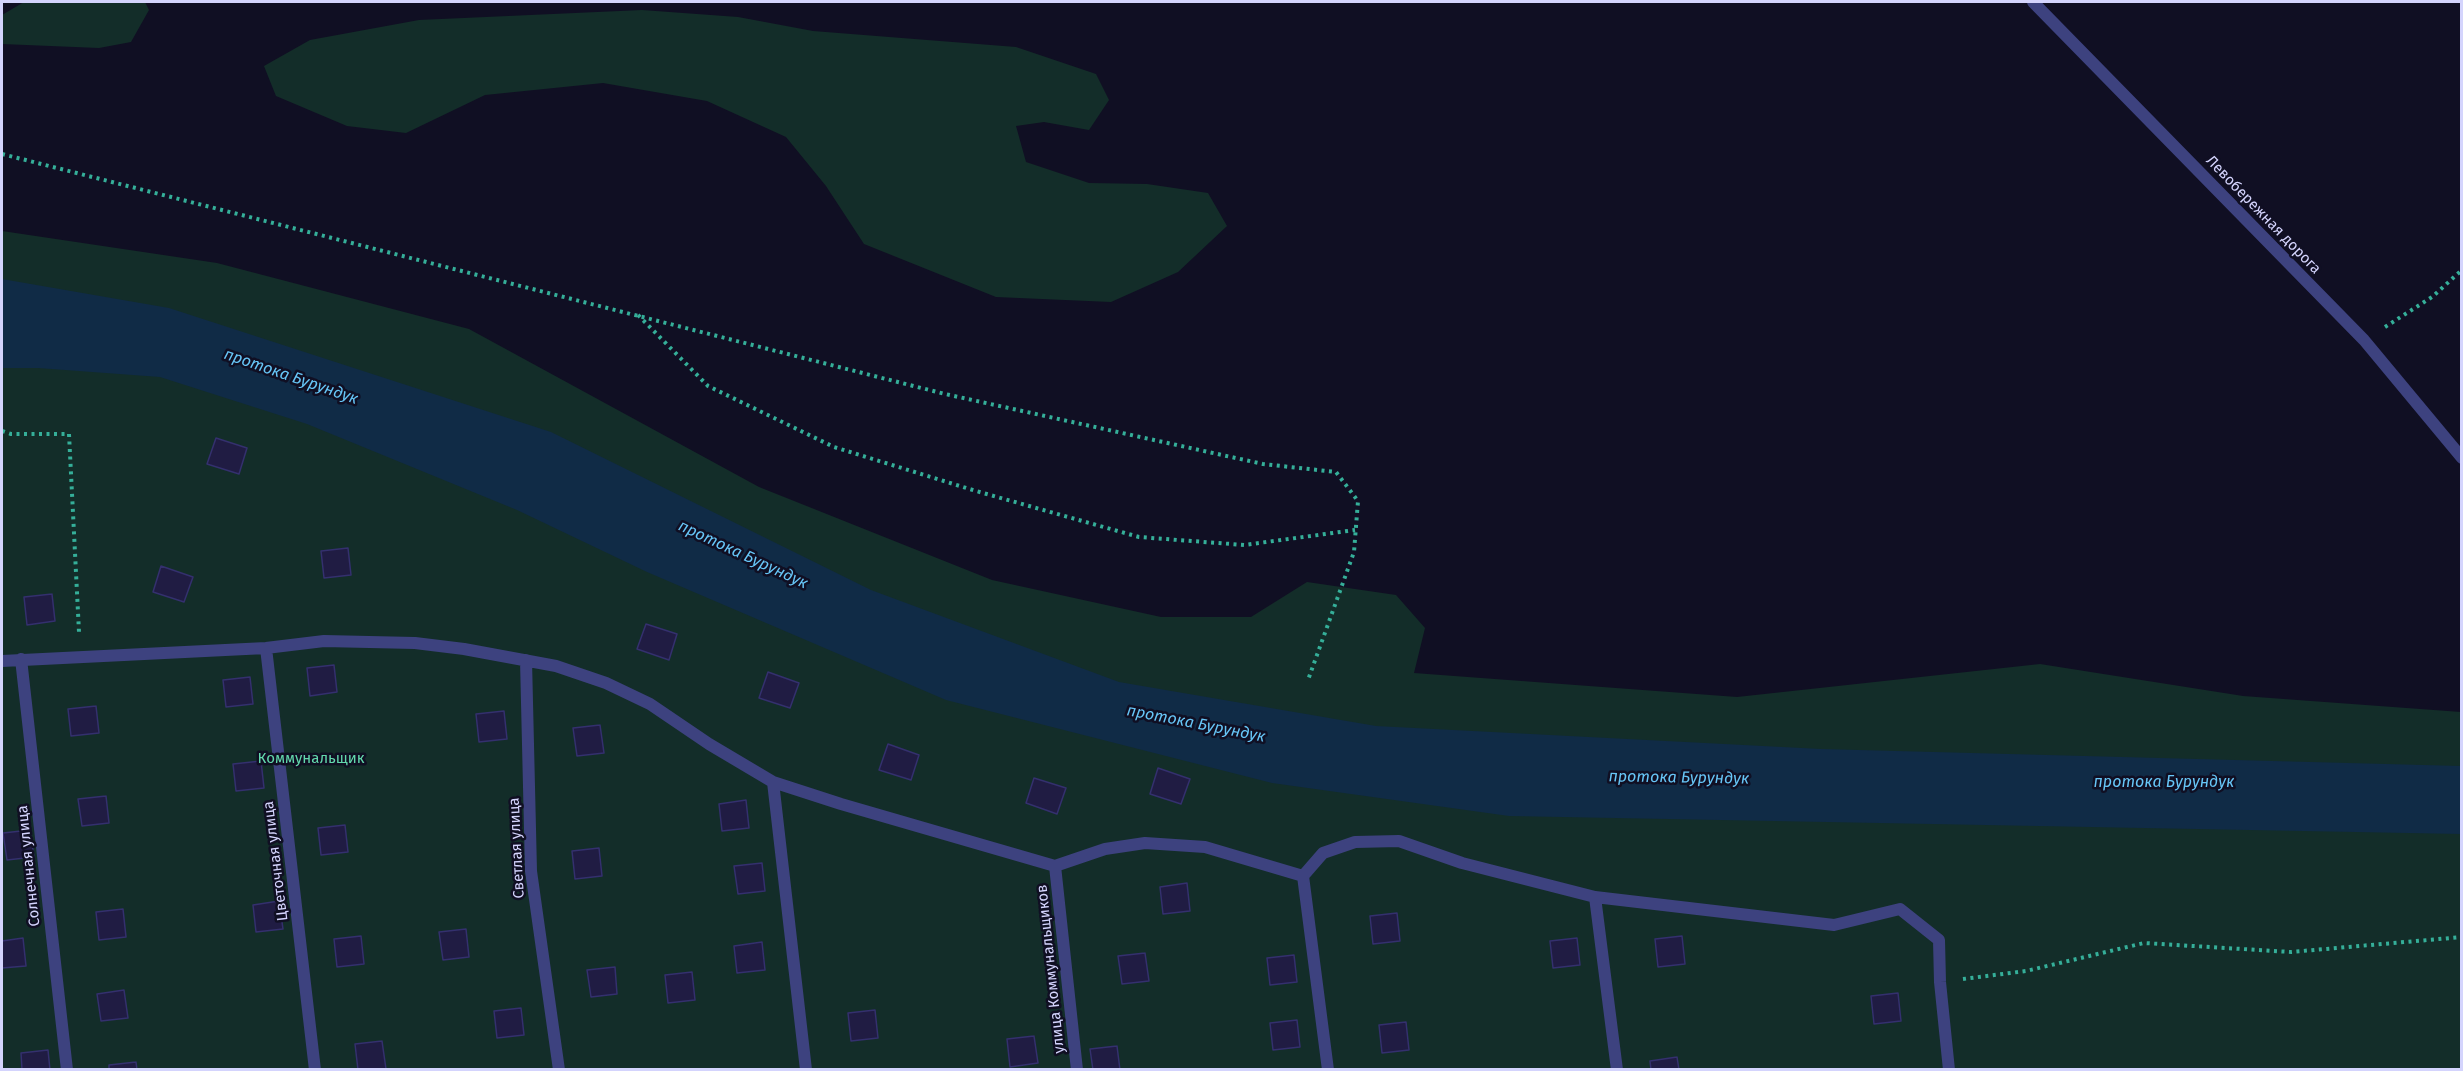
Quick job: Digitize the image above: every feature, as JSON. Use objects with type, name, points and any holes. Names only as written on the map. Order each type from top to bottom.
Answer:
[{"type":"street","name":"Левобережная дорога","points":[[2033,2],[2364,340],[2462,458]]},
{"type":"street","points":[[2,662],[21,659],[266,648],[324,641],[415,643],[526,660],[556,666],[606,683],[650,704],[709,744],[773,782],[1055,866],[1105,849],[1145,843],[1205,848],[1304,876]]},
{"type":"street","name":"Цветочная улица","points":[[266,648],[315,1070]]},
{"type":"street","name":"Солнечная улица","points":[[21,659],[67,1070]]},
{"type":"street","name":"Светлая улица","points":[[526,660],[531,871],[559,1070]]},
{"type":"street","points":[[773,782],[806,1070]]},
{"type":"street","points":[[1328,1070],[1304,876],[1323,853],[1355,842],[1399,841],[1462,863],[1595,897],[1834,925],[1900,909],[1938,940],[1949,1070]]},
{"type":"street","name":"улица Коммунальщиков","points":[[1055,866],[1077,1070]]},
{"type":"street","points":[[1595,897],[1617,1070]]},
{"type":"path","points":[[2,154],[945,394],[1263,464],[1336,472],[1358,501],[1354,552],[1308,680]]},
{"type":"path","points":[[2364,340],[2432,297],[2462,270]]},
{"type":"path","points":[[638,315],[708,386],[834,447],[976,491],[1139,537],[1244,545],[1355,530]]},
{"type":"path","points":[[2,431],[11,434],[69,434],[80,636]]},
{"type":"path","points":[[1940,982],[2026,971],[2144,943],[2291,951],[2462,937]]},
{"type":"green space","points":[[24,2],[145,2],[149,10],[131,42],[99,48],[2,44],[2,15]]},
{"type":"green space","points":[[642,10],[738,17],[813,31],[1016,47],[1096,74],[1109,100],[1089,130],[1044,122],[1016,126],[1026,162],[1089,183],[1147,184],[1208,193],[1227,226],[1178,272],[1111,302],[996,297],[864,244],[826,186],[786,137],[707,101],[603,83],[485,95],[406,133],[347,126],[276,96],[264,66],[310,40],[419,20]]},
{"type":"green space","name":"Коммунальщик","points":[[2,231],[217,263],[469,329],[759,487],[992,580],[1161,617],[1251,617],[1307,582],[1396,595],[1425,628],[1414,673],[1737,697],[2040,664],[2243,696],[2461,712],[2461,1069],[2,1069]]},
{"type":"water","name":"протока Бурундук","points":[[2,279],[169,308],[551,432],[871,590],[1119,682],[1376,726],[1821,749],[2461,766],[2461,834],[1509,816],[1272,783],[946,700],[647,572],[517,510],[307,424],[160,377],[38,368],[2,368]]},
{"type":"building","points":[[216,438],[247,448],[239,474],[207,464]]},
{"type":"building","points":[[348,548],[351,575],[324,578],[321,551]]},
{"type":"building","points":[[161,566],[193,577],[184,602],[153,592]]},
{"type":"building","points":[[52,594],[55,621],[27,625],[24,597]]},
{"type":"building","points":[[646,624],[677,634],[669,660],[637,649]]},
{"type":"building","points":[[334,665],[337,692],[310,696],[307,668]]},
{"type":"building","points":[[768,672],[799,683],[790,708],[759,698]]},
{"type":"building","points":[[250,677],[253,704],[226,707],[223,680]]},
{"type":"building","points":[[96,706],[99,733],[71,736],[68,709]]},
{"type":"building","points":[[504,711],[507,739],[479,742],[476,714]]},
{"type":"building","points":[[600,725],[604,753],[577,756],[573,728]]},
{"type":"building","points":[[888,744],[919,755],[911,780],[879,770]]},
{"type":"building","points":[[261,761],[264,788],[236,791],[233,764]]},
{"type":"building","points":[[1158,768],[1190,779],[1181,804],[1150,794]]},
{"type":"building","points":[[1034,778],[1066,788],[1057,814],[1026,803]]},
{"type":"building","points":[[106,796],[109,823],[82,826],[78,799]]},
{"type":"building","points":[[746,800],[749,828],[722,831],[719,804]]},
{"type":"building","points":[[345,825],[348,852],[321,855],[318,828]]},
{"type":"building","points":[[30,830],[34,857],[7,860],[3,833]]},
{"type":"building","points":[[599,848],[602,876],[575,879],[572,851]]},
{"type":"building","points":[[762,863],[765,891],[738,894],[734,866]]},
{"type":"building","points":[[1187,883],[1190,911],[1163,914],[1160,887]]},
{"type":"building","points":[[279,901],[283,929],[256,932],[253,905]]},
{"type":"building","points":[[123,909],[126,937],[99,940],[96,912]]},
{"type":"building","points":[[1397,913],[1400,941],[1373,944],[1370,916]]},
{"type":"building","points":[[466,929],[469,957],[443,960],[439,932]]},
{"type":"building","points":[[361,936],[364,964],[337,967],[334,939]]},
{"type":"building","points":[[1682,936],[1685,964],[1658,967],[1655,939]]},
{"type":"building","points":[[23,938],[26,966],[2,968],[2,941]]},
{"type":"building","points":[[1577,938],[1580,965],[1553,968],[1550,941]]},
{"type":"building","points":[[762,942],[765,970],[737,973],[734,946]]},
{"type":"building","points":[[1145,953],[1149,981],[1122,984],[1118,956]]},
{"type":"building","points":[[1294,955],[1297,982],[1270,985],[1267,958]]},
{"type":"building","points":[[615,967],[617,994],[591,997],[587,970]]},
{"type":"building","points":[[692,972],[695,1000],[668,1003],[665,975]]},
{"type":"building","points":[[124,990],[128,1018],[101,1021],[97,994]]},
{"type":"building","points":[[1898,993],[1901,1021],[1874,1024],[1871,996]]},
{"type":"building","points":[[521,1008],[524,1035],[497,1038],[494,1011]]},
{"type":"building","points":[[875,1010],[878,1038],[851,1041],[848,1013]]},
{"type":"building","points":[[1297,1020],[1300,1047],[1273,1050],[1270,1023]]},
{"type":"building","points":[[1406,1022],[1409,1050],[1382,1053],[1379,1025]]},
{"type":"building","points":[[1034,1036],[1038,1063],[1010,1067],[1007,1039]]},
{"type":"building","points":[[382,1041],[386,1069],[358,1070],[355,1044]]},
{"type":"building","points":[[1117,1046],[1120,1070],[1093,1070],[1090,1049]]},
{"type":"building","points":[[48,1050],[50,1070],[22,1070],[21,1053]]},
{"type":"building","points":[[1677,1057],[1679,1070],[1651,1070],[1650,1061]]},
{"type":"building","points":[[136,1062],[137,1070],[109,1070],[109,1065]]}]
